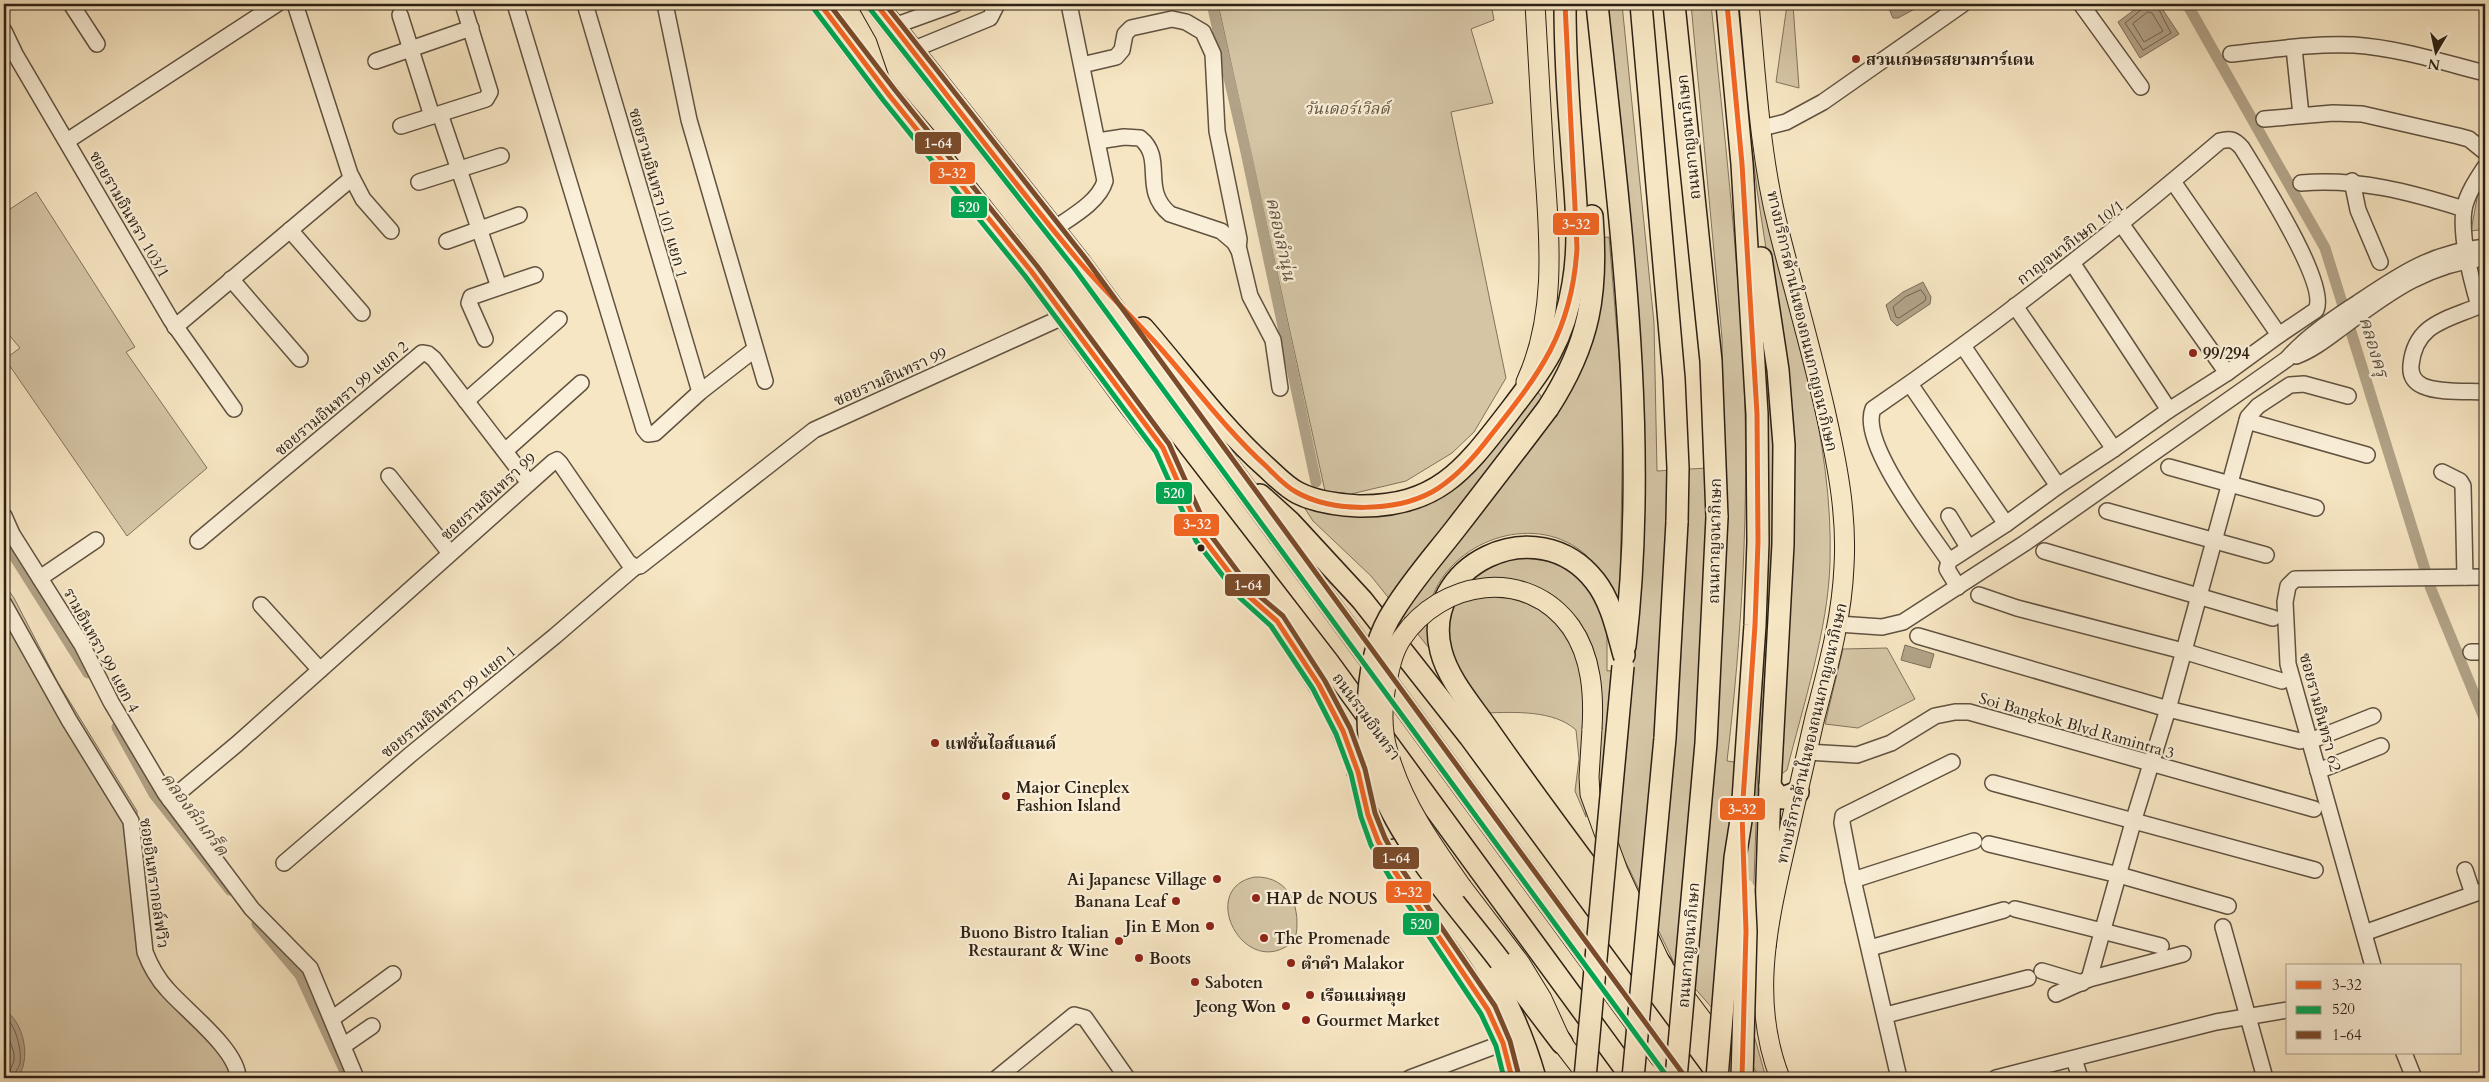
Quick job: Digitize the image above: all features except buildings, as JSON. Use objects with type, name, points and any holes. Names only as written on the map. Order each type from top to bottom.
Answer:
[{"type":"highway","name":"ถนนรามอินทรา","points":[[820,4],[882,86],[934,148],[1064,316],[1334,670],[1632,1078]]},
{"type":"highway","points":[[876,4],[1080,263],[1661,1057]]},
{"type":"highway","points":[[1080,263],[1139,324],[1250,453],[1295,491],[1309,498],[1342,505],[1371,506],[1402,502],[1428,494],[1452,478],[1474,457],[1538,376],[1551,355],[1564,323],[1574,283],[1579,241],[1565,61],[1565,4]]},
{"type":"highway","points":[[1562,1043],[1420,855],[1394,814],[1380,786],[1372,756],[1368,723],[1369,688],[1374,657],[1393,611],[1548,408],[1576,360],[1586,328],[1594,274],[1594,245],[1579,61],[1572,4]]},
{"type":"highway","points":[[1587,1078],[1632,549],[1633,445],[1630,347],[1597,4]]},
{"type":"highway","name":"ถนนกาญจนาภิเษก","points":[[1632,1078],[1665,738],[1678,468],[1674,379],[1640,4]]},
{"type":"highway","name":"ถนนกาญจนาภิเษก","points":[[1674,4],[1711,361],[1717,517],[1706,743],[1676,1078]]},
{"type":"highway","points":[[1727,4],[1742,164],[1757,414],[1758,542],[1755,625],[1742,814],[1746,931],[1742,1078]]},
{"type":"highway","points":[[1742,164],[1761,258],[1778,370],[1784,445],[1783,544],[1770,786],[1765,944]]},
{"type":"highway","points":[[1223,458],[1290,522],[1362,600],[1470,737],[1721,1078]]},
{"type":"highway","points":[[1623,660],[1606,599],[1595,581],[1565,557],[1537,546],[1520,546],[1485,556],[1456,583],[1442,609],[1439,629],[1440,650],[1452,678],[1511,762],[1662,966]]},
{"type":"highway","points":[[1358,772],[1404,851],[1481,958],[1508,1008],[1535,1078]]},
{"type":"highway","points":[[1770,786],[1776,794],[1783,798],[1798,792]]},
{"type":"highway","points":[[1717,1078],[1735,858],[1742,814]]},
{"type":"main road","points":[[845,4],[867,43],[882,86]]},
{"type":"main road","points":[[1516,403],[1532,368],[1538,348],[1544,323],[1548,285],[1549,237],[1535,4]]},
{"type":"main road","name":"ทางบริการด้านในของถนนกาญจนาภิเษก","points":[[1749,4],[1762,128],[1778,225],[1817,375],[1843,502],[1845,530],[1844,569],[1838,624],[1807,752],[1765,944],[1764,993],[1767,1025],[1771,1050],[1780,1078]]},
{"type":"main road","points":[[1163,448],[1187,499],[1255,589],[1319,685],[1343,731],[1358,772],[1368,815],[1378,842],[1395,872],[1488,1010],[1503,1044],[1512,1078]]},
{"type":"main road","points":[[1587,1078],[1562,1043],[1542,999],[1524,968],[1462,887],[1413,815],[1388,752],[1384,733],[1383,699],[1389,671],[1401,640],[1414,623],[1448,596],[1482,587],[1518,590],[1543,602],[1556,611],[1570,627],[1580,645],[1590,677],[1593,698],[1589,777],[1593,805],[1618,871],[1662,966],[1746,1078]]},
{"type":"main road","points":[[1661,1057],[1676,1078]]},
{"type":"street","points":[[71,4],[98,44]]},
{"type":"street","points":[[67,141],[277,4]]},
{"type":"street","points":[[295,4],[352,178],[363,199],[391,230]]},
{"type":"street","points":[[401,126],[486,99],[490,92],[463,4]]},
{"type":"street","points":[[515,4],[644,429],[648,434],[655,433],[700,392],[754,350]]},
{"type":"street","name":"ซอยรามอินทรา 101 แยก 1","points":[[585,4],[700,392]]},
{"type":"street","points":[[665,4],[689,120],[754,350],[765,381]]},
{"type":"street","points":[[894,26],[955,4]]},
{"type":"street","points":[[912,50],[990,18],[997,4]]},
{"type":"street","points":[[1054,229],[1079,211],[1104,187],[1105,181],[1069,4]]},
{"type":"street","points":[[1762,128],[1786,122],[1823,102],[1963,4]]},
{"type":"street","points":[[2081,4],[2141,87]]},
{"type":"street","points":[[400,15],[436,115],[459,170],[499,287]]},
{"type":"street","points":[[1082,65],[1116,57],[1121,54],[1125,34],[1131,28],[1172,19],[1186,22],[1203,32],[1213,54],[1217,131],[1239,239],[1238,249],[1250,296],[1273,340],[1280,388]]},
{"type":"street","points":[[376,61],[471,28]]},
{"type":"street","name":"ซอยรามอินทรา 103/1","points":[[5,35],[175,326],[234,409]]},
{"type":"street","points":[[2231,54],[2333,45],[2376,48],[2485,73]]},
{"type":"street","points":[[2294,48],[2301,115]]},
{"type":"street","points":[[2264,119],[2301,115],[2362,114],[2401,121],[2469,139],[2485,152]]},
{"type":"street","points":[[1098,141],[1124,137],[1140,138],[1151,151],[1154,190],[1164,209],[1170,214],[1221,231],[1229,236],[1238,249]]},
{"type":"street","name":"กาญจนาภิเษก 10/1","points":[[2229,139],[2237,142],[2290,232],[2313,276],[2319,296],[2319,304],[2316,310],[2227,373],[2169,410],[2006,524],[1949,561],[1913,509],[1878,451],[1870,422],[1873,409],[1963,346],[2073,264],[2174,183],[2220,141],[2229,139]]},
{"type":"street","points":[[419,182],[501,156]]},
{"type":"street","points":[[2485,167],[2464,209],[2467,255],[2482,306],[2427,329],[2414,345],[2410,369],[2412,377],[2424,386],[2485,392]]},
{"type":"street","points":[[175,326],[352,178]]},
{"type":"street","points":[[2301,183],[2352,182],[2375,185],[2464,209]]},
{"type":"street","points":[[2352,182],[2358,210],[2380,262]]},
{"type":"street","points":[[2174,183],[2279,335]]},
{"type":"street","points":[[447,241],[519,215]]},
{"type":"street","points":[[2122,225],[2227,373]]},
{"type":"street","points":[[290,230],[362,313]]},
{"type":"street","points":[[1838,624],[1882,627],[1903,622],[2025,543],[2287,359],[2305,352],[2330,329],[2356,311],[2415,277],[2485,247]]},
{"type":"street","points":[[2467,255],[2485,258]]},
{"type":"street","points":[[2073,264],[2169,410]]},
{"type":"street","points":[[485,339],[470,300],[471,297],[535,275]]},
{"type":"street","points":[[231,279],[300,358]]},
{"type":"street","points":[[2015,306],[2114,449]]},
{"type":"street","name":"ซอยรามอินทรา 99","points":[[170,800],[320,670],[553,462],[557,460],[560,462],[623,554],[635,567],[640,566],[814,430],[1064,316]]},
{"type":"street","points":[[466,401],[559,319]]},
{"type":"street","points":[[1963,346],[2058,486]]},
{"type":"street","name":"ซอยรามอินทรา 99 แยก 2","points":[[198,541],[422,353],[428,354],[434,359],[529,483]]},
{"type":"street","points":[[505,452],[581,383]]},
{"type":"street","points":[[1910,384],[2006,524]]},
{"type":"street","points":[[2086,981],[2104,932],[2134,819],[2168,709],[2247,422],[2258,406],[2290,385],[2304,384],[2348,396]]},
{"type":"street","points":[[2247,422],[2367,456]]},
{"type":"street","points":[[2169,467],[2316,508]]},
{"type":"street","points":[[2442,472],[2460,481],[2463,486],[2465,577],[2485,577]]},
{"type":"street","points":[[389,476],[450,553]]},
{"type":"street","points":[[2107,511],[2266,556]]},
{"type":"street","name":"รามอินทรา 99 แยก 4","points":[[4,516],[12,534],[82,645],[110,702],[170,800],[252,909],[310,968],[333,1018],[356,1078]]},
{"type":"street","points":[[1949,516],[1968,547]]},
{"type":"street","points":[[40,578],[96,540]]},
{"type":"street","points":[[2044,551],[2273,618]]},
{"type":"street","points":[[1949,561],[1947,569],[1958,587]]},
{"type":"street","name":"ซอยรามอินทรา 99 แยก 1","points":[[284,864],[410,755],[566,627],[635,567]]},
{"type":"street","name":"ซอยรามอินทรา 62","points":[[2372,964],[2318,771],[2305,741],[2286,654],[2285,602],[2290,581],[2465,577]]},
{"type":"street","points":[[1979,595],[2017,608],[2183,651],[2282,680]]},
{"type":"street","name":"ซอยอินทรากอล์ฟวิว","points":[[4,604],[69,720],[131,820],[145,952],[150,965],[166,988],[217,1041],[234,1062],[238,1078]]},
{"type":"street","points":[[261,605],[320,670]]},
{"type":"street","points":[[1918,636],[2168,709],[2305,741],[2374,716]]},
{"type":"street","name":"Soi Bangkok Blvd Ramintra 3","points":[[1807,752],[1857,755],[1891,743],[1935,716],[1955,712],[1986,716],[2314,809]]},
{"type":"street","points":[[2318,771],[2381,746]]},
{"type":"street","points":[[1899,1078],[1842,829],[1844,816],[1952,762]]},
{"type":"street","points":[[1993,783],[2134,819],[2315,870]]},
{"type":"street","points":[[1853,880],[1982,843],[2119,875],[2228,906]]},
{"type":"street","points":[[2364,933],[2479,892],[2465,870]]},
{"type":"street","points":[[1870,948],[2010,910],[2161,946]]},
{"type":"street","points":[[2223,928],[2265,1078]]},
{"type":"street","points":[[2056,994],[2086,981],[2183,954]]},
{"type":"street","points":[[2042,971],[2086,981]]},
{"type":"street","points":[[333,1018],[394,974]]},
{"type":"street","points":[[1886,1015],[2028,978]]},
{"type":"street","points":[[1996,1078],[2216,1022],[2286,1010]]},
{"type":"street","points":[[997,1078],[1074,1015],[1078,1014],[1085,1018],[1127,1078]]},
{"type":"street","points":[[343,1046],[372,1026]]},
{"type":"street","points":[[1410,1078],[1503,1044]]},
{"type":"street","points":[[2404,1054],[2414,1078]]},
{"type":"street","points":[[2074,1059],[2080,1078]]},
{"type":"green space","name":"วันเดอร์เวิลด์","points":[[1218,4],[1491,4],[1494,20],[1471,29],[1493,103],[1451,112],[1506,378],[1474,432],[1452,453],[1406,481],[1351,494],[1325,491]]},
{"type":"green space","points":[[1603,4],[1622,4],[1654,323],[1657,471],[1724,467],[1722,338],[1691,4],[1711,4],[1726,145],[1744,380],[1746,475],[1743,571],[1737,666],[1727,761],[1748,764],[1761,294],[1776,473],[1774,560],[1758,765],[1751,969],[1752,1028],[1766,1078],[1760,1078],[1728,1026],[1676,967],[1621,852],[1583,733],[1586,817],[1575,791],[1579,759],[1576,730],[1567,723],[1546,716],[1521,713],[1486,713],[1448,649],[1445,615],[1475,571],[1519,557],[1553,562],[1576,572],[1593,595],[1607,626],[1607,671],[1630,669],[1635,625]]},
{"type":"green space","points":[[1787,5],[1793,5],[1799,88],[1776,82]]},
{"type":"green space","points":[[1743,73],[1765,199],[1809,379],[1818,425],[1825,470],[1829,516],[1830,563],[1825,614],[1820,641],[1787,770],[1783,773],[1777,772],[1777,320],[1757,190]]},
{"type":"green space","points":[[2485,177],[2485,229],[2471,231],[2478,193]]},
{"type":"green space","points":[[36,192],[135,347],[126,352],[207,468],[127,536],[5,359],[20,348],[4,329],[4,213]]},
{"type":"green space","points":[[1609,237],[1623,404],[1620,596],[1617,608],[1604,580],[1592,561],[1567,542],[1545,535],[1523,533],[1500,537],[1479,546],[1460,558],[1444,575],[1431,600],[1429,648],[1371,576],[1313,521],[1302,504],[1428,500],[1537,391],[1551,409],[1600,238]]},
{"type":"green space","points":[[4,584],[14,598],[57,681],[137,811],[139,947],[228,1059],[233,1078],[4,1078]]},
{"type":"green space","points":[[1887,648],[1915,699],[1858,728],[1825,724],[1843,649]]},
{"type":"green space","points":[[1255,877],[1267,878],[1277,882],[1291,897],[1295,907],[1297,929],[1295,940],[1277,951],[1260,951],[1245,943],[1234,930],[1228,914],[1229,898],[1237,885]]},
{"type":"water","points":[[1887,4],[1924,4],[1898,18],[1893,18]]},
{"type":"water","points":[[2142,4],[2159,4],[2179,34],[2140,58],[2118,22]]},
{"type":"water","points":[[1923,282],[1931,297],[1930,304],[1897,326],[1891,320],[1886,305],[1903,292]]},
{"type":"water","points":[[1905,645],[1934,654],[1930,668],[1901,660]]},
{"type":"water","points":[[4,1010],[17,1023],[24,1041],[24,1061],[22,1070],[17,1078],[4,1078]]},
{"type":"waterway","name":"คลองลำนุ่น","points":[[1212,4],[1246,152],[1316,482]]},
{"type":"waterway","name":"คลองครุ","points":[[2187,4],[2325,248],[2431,589],[2485,720]]},
{"type":"waterway","name":"คลองลำเกร็ด","points":[[4,540],[88,673]]},
{"type":"waterway","name":"คลองลำเกร็ด","points":[[117,727],[154,794],[230,890]]},
{"type":"waterway","name":"คลองลำเกร็ด","points":[[257,924],[300,975],[348,1078]]},
{"type":"transit line","name":"3-32","points":[[820,4],[889,95],[1031,271],[1163,448],[1202,537],[1245,593],[1277,621],[1319,685],[1343,731],[1358,772],[1368,815],[1378,841],[1395,872],[1488,1010],[1503,1043],[1512,1078]]},
{"type":"transit line","name":"1-64","points":[[829,4],[895,90],[1037,266],[1169,444],[1209,533],[1250,588],[1283,616],[1325,681],[1350,728],[1365,769],[1375,813],[1385,838],[1401,868],[1495,1006],[1510,1041],[1519,1076]]},
{"type":"transit line","name":"3-32","points":[[876,4],[1051,228],[1077,259],[1152,339],[1239,440],[1288,487],[1311,499],[1346,507],[1382,506],[1417,499],[1432,492],[1454,477],[1478,451],[1520,398],[1548,354],[1559,331],[1568,306],[1574,279],[1577,248],[1565,4]]},
{"type":"transit line","name":"1-64","points":[[885,4],[1086,259],[1683,1074]]},
{"type":"transit line","name":"3-32","points":[[1727,4],[1742,164],[1757,414],[1758,542],[1755,625],[1742,814],[1746,931],[1742,1078]]},
{"type":"transit line","name":"520","points":[[814,9],[883,100],[1025,276],[1156,452],[1196,541],[1240,598],[1271,626],[1313,689],[1336,734],[1351,774],[1361,817],[1371,845],[1389,876],[1481,1014],[1496,1046],[1504,1078]]},
{"type":"transit line","name":"520","points":[[870,9],[1074,268],[1668,1078]]},
{"type":"place","name":"สวนเกษตรสยามการ์เดน","points":[[1856,59]]},
{"type":"place","name":"99/294","points":[[2193,353]]},
{"type":"place","name":"แฟชั่นไอส์แลนด์","points":[[935,743]]},
{"type":"place","name":"Major Cineplex Fashion Island","points":[[1006,796]]},
{"type":"place","name":"Ai Japanese Village","points":[[1217,879]]},
{"type":"place","name":"HAP de NOUS","points":[[1256,898]]},
{"type":"place","name":"Banana Leaf","points":[[1176,901]]},
{"type":"place","name":"Jin E Mon","points":[[1210,926]]},
{"type":"place","name":"The Promenade","points":[[1264,938]]},
{"type":"place","name":"Buono Bistro Italian Restaurant & Wine","points":[[1119,941]]},
{"type":"place","name":"Boots","points":[[1139,958]]},
{"type":"place","name":"ตำตำ Malakor","points":[[1291,963]]},
{"type":"place","name":"Saboten","points":[[1195,982]]},
{"type":"place","name":"เรือนแม่หลุย","points":[[1310,995]]},
{"type":"place","name":"Jeong Won","points":[[1286,1006]]},
{"type":"place","name":"Gourmet Market","points":[[1306,1020]]}]
